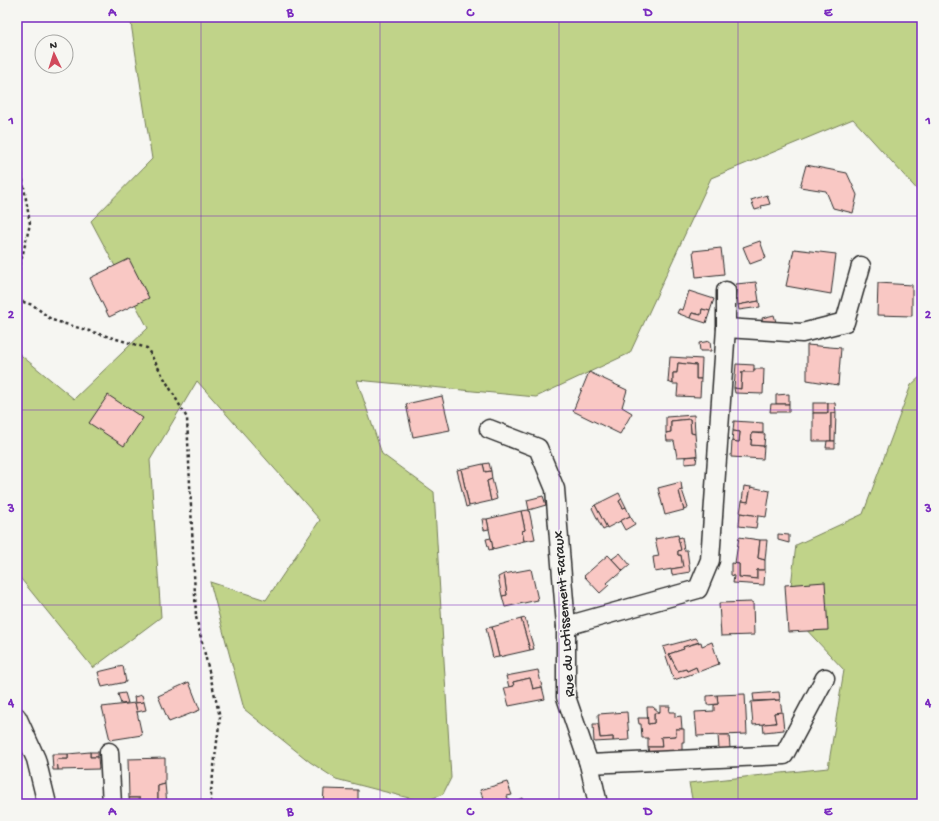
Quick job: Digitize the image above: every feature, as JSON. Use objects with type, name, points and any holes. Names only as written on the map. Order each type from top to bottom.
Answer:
[{"type":"street","points":[[726,328],[802,333],[845,322],[861,266]]},
{"type":"street","points":[[566,626],[698,589],[710,560],[726,328],[726,291]]},
{"type":"street","name":"Rue du Lotissement Faraux","points":[[488,429],[538,448],[555,489],[566,626],[566,697],[589,764],[598,804]]},
{"type":"street","points":[[589,764],[784,755],[825,678]]},
{"type":"street","points":[[17,717],[36,759],[47,804]]},
{"type":"street","points":[[109,752],[112,804]]},
{"type":"path","points":[[17,144],[30,224],[17,278]]},
{"type":"path","points":[[17,300],[33,305],[52,320],[147,348],[187,418],[196,617],[220,716],[211,791],[211,804]]},
{"type":"green space","points":[[130,17],[922,17],[922,195],[853,119],[711,178],[630,353],[536,397],[357,380],[382,454],[434,492],[451,778],[443,794],[424,802],[336,779],[310,762],[244,709],[210,582],[266,600],[320,520],[197,381],[150,460],[161,617],[93,668],[17,574],[17,352],[74,399],[148,328],[91,221],[152,159]]},
{"type":"green space","points":[[922,375],[922,804],[693,804],[689,783],[828,768],[844,670],[788,610],[796,545],[863,514],[911,385]]},
{"type":"building","points":[[806,165],[847,173],[857,195],[853,213],[833,208],[826,191],[800,187]]},
{"type":"building","points":[[767,195],[770,204],[761,206],[762,208],[755,210],[751,200]]},
{"type":"building","points":[[760,241],[766,258],[750,264],[743,247]]},
{"type":"building","points":[[721,248],[724,274],[696,277],[693,251]]},
{"type":"building","points":[[794,249],[836,254],[831,294],[786,286]]},
{"type":"building","points":[[129,259],[149,298],[109,317],[90,278]]},
{"type":"building","points":[[756,282],[759,301],[738,305],[736,284]]},
{"type":"building","points":[[878,283],[912,285],[912,316],[877,315]]},
{"type":"building","points":[[689,291],[714,299],[710,311],[702,309],[701,315],[692,313],[690,318],[677,313],[679,309],[683,310]]},
{"type":"building","points":[[759,301],[760,307],[739,310],[738,305]]},
{"type":"building","points":[[702,309],[710,311],[706,323],[690,318],[692,313],[701,315]]},
{"type":"building","points":[[774,315],[776,322],[763,325],[762,318]]},
{"type":"building","points":[[710,341],[711,351],[700,351],[699,343]]},
{"type":"building","points":[[807,345],[841,348],[838,385],[807,380]]},
{"type":"building","points":[[670,357],[702,359],[701,379],[696,379],[696,365],[678,363],[677,373],[673,373],[673,384],[668,382]]},
{"type":"building","points":[[678,363],[696,365],[696,379],[701,379],[700,397],[677,396],[678,384],[673,384],[673,373],[677,373]]},
{"type":"building","points":[[736,364],[754,365],[754,372],[742,372],[741,389],[734,388]]},
{"type":"building","points":[[754,369],[764,369],[763,394],[735,393],[734,388],[741,389],[742,372],[754,372]]},
{"type":"building","points":[[589,372],[627,390],[622,407],[632,413],[620,434],[573,411]]},
{"type":"building","points":[[789,394],[789,404],[776,404],[776,395]]},
{"type":"building","points":[[108,395],[143,418],[124,446],[89,423]]},
{"type":"building","points":[[442,396],[450,430],[413,437],[406,404]]},
{"type":"building","points":[[813,403],[828,403],[828,413],[813,413]]},
{"type":"building","points":[[828,403],[835,403],[836,413],[831,413],[831,441],[813,441],[813,413],[828,413]]},
{"type":"building","points":[[771,404],[789,404],[789,412],[770,412]]},
{"type":"building","points":[[831,413],[836,413],[835,441],[831,441]]},
{"type":"building","points":[[694,415],[695,434],[691,433],[690,419],[671,421],[671,432],[666,433],[666,417]]},
{"type":"building","points":[[690,419],[691,433],[695,434],[697,456],[677,457],[674,441],[667,441],[666,433],[671,432],[671,421]]},
{"type":"building","points":[[734,421],[763,423],[763,433],[752,433],[751,445],[764,446],[763,459],[731,457],[732,441],[739,442],[740,432],[733,431]]},
{"type":"building","points":[[733,431],[740,432],[739,442],[732,441]]},
{"type":"building","points":[[752,433],[765,434],[764,446],[751,445]]},
{"type":"building","points":[[827,441],[835,441],[835,448],[826,448]]},
{"type":"building","points":[[697,456],[696,463],[685,464],[685,457]]},
{"type":"building","points":[[489,463],[491,471],[485,472],[483,464]]},
{"type":"building","points":[[483,464],[485,472],[491,471],[492,479],[487,481],[491,501],[469,506],[461,469]]},
{"type":"building","points":[[461,469],[469,506],[466,507],[457,470]]},
{"type":"building","points":[[492,479],[497,499],[491,501],[487,481]]},
{"type":"building","points":[[681,482],[682,490],[679,491],[684,510],[665,515],[658,488]]},
{"type":"building","points":[[744,486],[751,487],[748,502],[742,501]]},
{"type":"building","points":[[751,487],[770,491],[766,517],[740,513],[742,501],[748,502]]},
{"type":"building","points":[[682,490],[688,508],[684,510],[679,491]]},
{"type":"building","points":[[619,493],[622,499],[619,501],[623,508],[626,507],[630,516],[607,528],[595,505]]},
{"type":"building","points":[[543,496],[546,505],[529,510],[527,500]]},
{"type":"building","points":[[622,499],[626,507],[623,508],[619,501]]},
{"type":"building","points":[[595,505],[607,528],[603,530],[592,508]]},
{"type":"building","points":[[529,510],[535,539],[524,541],[522,531],[525,530],[521,511]]},
{"type":"building","points":[[521,511],[525,530],[522,531],[524,541],[493,549],[487,519]]},
{"type":"building","points":[[740,513],[758,516],[756,528],[739,526]]},
{"type":"building","points":[[630,516],[635,524],[625,530],[620,521]]},
{"type":"building","points":[[482,519],[487,519],[489,529],[484,530]]},
{"type":"building","points":[[778,534],[789,535],[789,543],[778,540]]},
{"type":"building","points":[[678,535],[681,550],[678,551],[678,555],[681,555],[683,567],[655,572],[653,557],[659,556],[655,539]]},
{"type":"building","points":[[682,537],[684,550],[687,550],[690,572],[672,575],[671,569],[683,567],[681,555],[678,555],[678,551],[681,550],[678,538]]},
{"type":"building","points":[[739,537],[760,540],[758,558],[765,560],[765,570],[757,570],[757,579],[739,577],[739,564],[735,563]]},
{"type":"building","points":[[491,538],[493,549],[489,550],[486,539]]},
{"type":"building","points":[[760,540],[767,540],[765,560],[758,558]]},
{"type":"building","points":[[620,553],[630,565],[623,571],[612,559]]},
{"type":"building","points":[[608,555],[623,571],[607,583],[609,585],[600,593],[584,576]]},
{"type":"building","points":[[731,563],[739,564],[739,577],[757,579],[757,570],[765,570],[764,585],[733,583],[734,576],[731,575]]},
{"type":"building","points":[[531,569],[538,600],[505,607],[502,596],[507,595],[504,574]]},
{"type":"building","points":[[504,574],[507,595],[502,596],[498,577]]},
{"type":"building","points":[[825,582],[828,630],[788,632],[785,585]]},
{"type":"building","points":[[753,602],[754,635],[721,636],[719,603]]},
{"type":"building","points":[[525,618],[534,649],[530,650],[521,619]]},
{"type":"building","points":[[521,619],[530,650],[499,657],[492,627]]},
{"type":"building","points":[[492,627],[499,657],[493,658],[486,628]]},
{"type":"building","points":[[696,638],[699,642],[683,647],[684,649],[669,654],[678,671],[686,669],[687,671],[696,667],[698,672],[674,680],[663,647]]},
{"type":"building","points":[[701,642],[702,646],[712,642],[719,664],[698,672],[696,667],[687,671],[686,669],[678,671],[669,654],[684,649],[683,647]]},
{"type":"building","points":[[123,666],[126,682],[102,687],[98,672]]},
{"type":"building","points":[[538,670],[542,687],[533,689],[530,678],[513,682],[514,686],[509,687],[506,676]]},
{"type":"building","points":[[530,678],[533,689],[542,687],[545,699],[509,706],[504,688],[514,686],[513,682]]},
{"type":"building","points":[[189,682],[200,710],[169,722],[158,696]]},
{"type":"building","points":[[779,692],[780,700],[754,701],[753,694]]},
{"type":"building","points":[[125,693],[128,703],[121,704],[118,694]]},
{"type":"building","points":[[745,694],[747,734],[697,736],[695,712],[714,711],[714,705],[718,704],[717,695]]},
{"type":"building","points":[[142,695],[144,702],[135,703],[134,697]]},
{"type":"building","points":[[717,695],[718,704],[707,705],[707,696]]},
{"type":"building","points":[[780,700],[782,712],[774,713],[776,723],[753,725],[751,702]]},
{"type":"building","points":[[144,702],[146,710],[137,712],[135,703]]},
{"type":"building","points":[[135,703],[142,735],[110,740],[102,707]]},
{"type":"building","points":[[660,706],[670,706],[669,712],[675,712],[675,717],[681,716],[682,729],[676,729],[676,736],[661,737],[662,747],[648,747],[648,738],[642,738],[641,724],[639,724],[638,718],[648,718],[648,724],[654,723],[654,713],[660,713]]},
{"type":"building","points":[[647,707],[653,707],[660,713],[654,713],[654,723],[648,724]]},
{"type":"building","points":[[627,712],[629,740],[613,741],[613,737],[600,738],[598,714]]},
{"type":"building","points":[[782,712],[784,730],[764,732],[763,724],[776,723],[774,713]]},
{"type":"building","points":[[593,724],[598,724],[600,738],[613,737],[613,741],[594,742]]},
{"type":"building","points":[[676,729],[684,729],[682,757],[649,755],[648,747],[662,747],[661,737],[676,736]]},
{"type":"building","points":[[718,735],[729,735],[730,748],[719,749]]},
{"type":"building","points":[[90,752],[98,752],[98,757],[90,757]]},
{"type":"building","points":[[90,752],[90,757],[98,757],[99,769],[58,770],[57,759],[68,759],[68,754]]},
{"type":"building","points":[[52,754],[68,754],[68,759],[57,759],[58,770],[53,770]]},
{"type":"building","points":[[165,758],[165,784],[158,786],[158,804],[140,804],[140,798],[129,798],[128,759]]},
{"type":"building","points":[[507,782],[512,795],[507,796],[510,803],[514,802],[515,804],[485,803],[480,790]]},
{"type":"building","points":[[165,784],[167,804],[158,804],[158,786]]},
{"type":"building","points":[[324,789],[358,790],[358,804],[323,804]]},
{"type":"building","points":[[129,798],[140,798],[140,804],[130,804]]},
{"type":"building","points":[[522,798],[524,804],[515,804],[514,802]]}]
